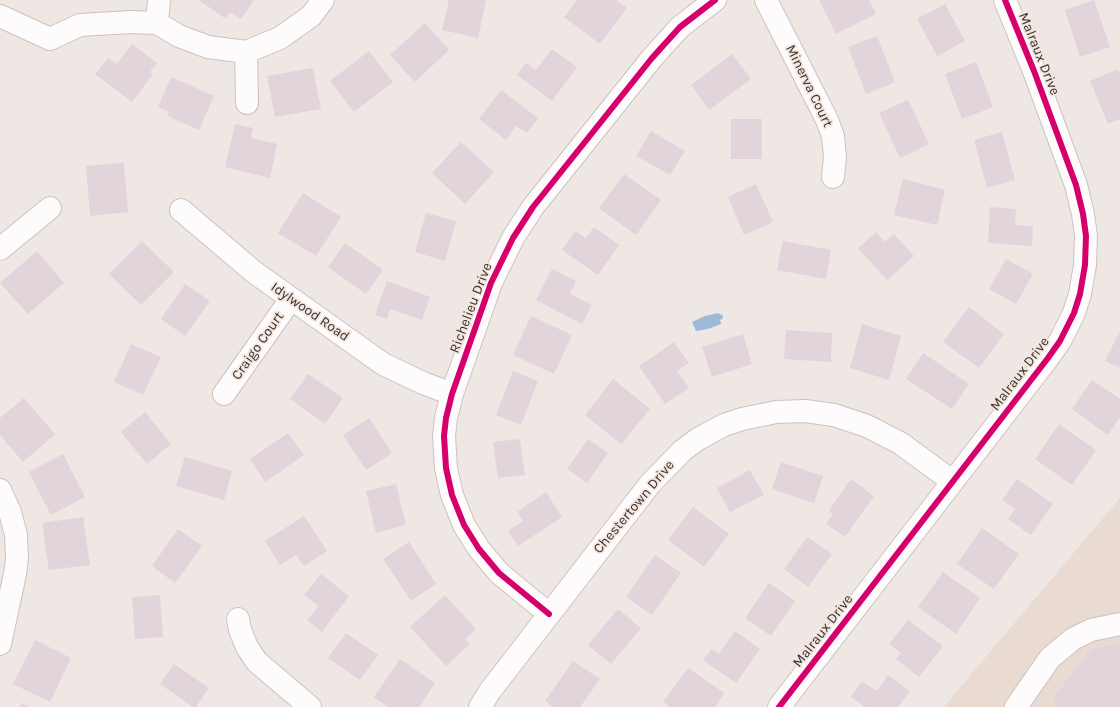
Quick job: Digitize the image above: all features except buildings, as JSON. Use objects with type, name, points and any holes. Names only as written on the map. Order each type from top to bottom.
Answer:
[{"type":"street","points":[[157,23],[159,0]]},
{"type":"street","points":[[0,16],[50,39],[80,24],[123,22],[157,23],[179,36],[208,47],[246,52],[280,38],[311,16],[323,0]]},
{"type":"street","name":"Richelieu Drive","points":[[549,614],[499,572],[479,549],[464,525],[452,495],[446,468],[444,436],[446,418],[452,394],[491,283],[513,238],[533,207],[652,58],[680,28],[715,0]]},
{"type":"street","name":"Minerva Court","points":[[766,0],[827,120],[833,136],[835,157],[833,176]]},
{"type":"street","name":"Malraux Drive","points":[[779,707],[1048,358],[1060,341],[1074,313],[1080,294],[1085,265],[1085,229],[1083,214],[1076,185],[1034,71],[1005,0]]},
{"type":"street","points":[[246,52],[247,103]]},
{"type":"street","points":[[0,249],[50,208]]},
{"type":"street","name":"Idylwood Road","points":[[181,210],[254,272],[383,364],[423,383],[452,394]]},
{"type":"street","name":"Craigo Court","points":[[224,394],[291,299]]},
{"type":"street","name":"Chestertown Drive","points":[[480,707],[490,691],[650,484],[683,450],[698,439],[724,425],[742,419],[776,412],[805,411],[834,415],[867,426],[900,443],[952,482]]},
{"type":"street","points":[[0,490],[10,512],[16,535],[17,558],[0,644]]},
{"type":"street","points":[[238,619],[240,630],[246,646],[257,662],[310,707]]},
{"type":"street","points":[[1016,707],[1050,658],[1073,639],[1091,630],[1120,624]]},
{"type":"shaded area","points":[[1120,498],[1120,707],[944,707],[978,666]]},
{"type":"water","points":[[719,313],[720,315],[722,314],[723,318],[720,320],[721,324],[708,329],[696,331],[692,322],[705,316]]},
{"type":"cycle path","points":[[549,614],[499,573],[479,549],[464,525],[452,495],[446,468],[444,436],[446,418],[452,394],[491,283],[513,238],[533,207],[652,58],[680,27],[715,0]]},
{"type":"cycle path","points":[[779,707],[1048,358],[1060,341],[1074,313],[1080,294],[1085,265],[1086,236],[1083,214],[1076,185],[1034,71],[1005,0]]}]
